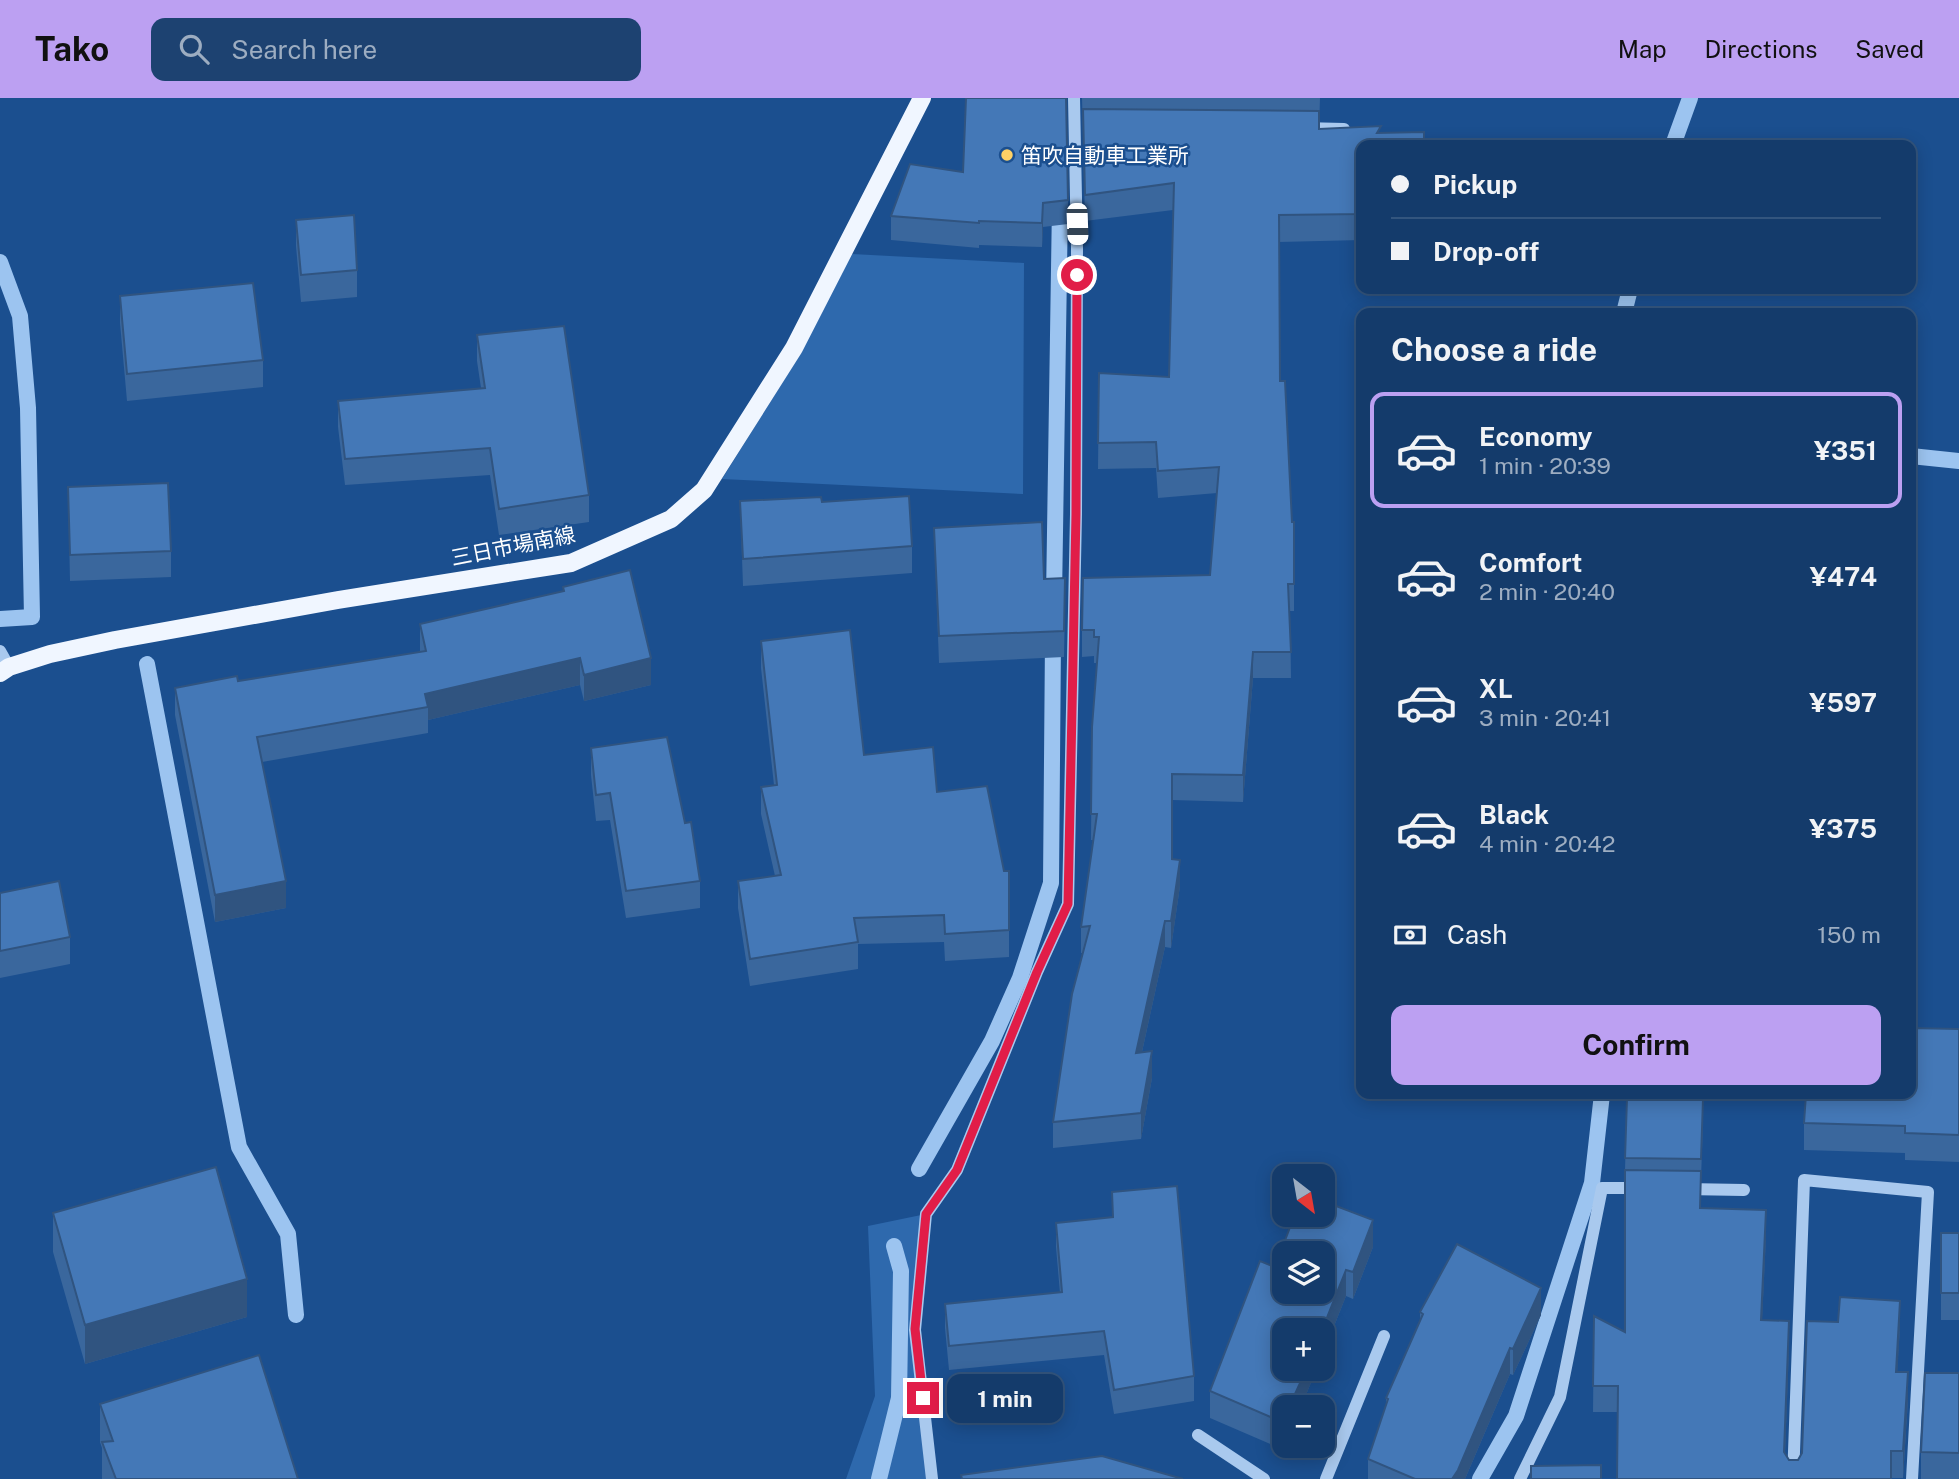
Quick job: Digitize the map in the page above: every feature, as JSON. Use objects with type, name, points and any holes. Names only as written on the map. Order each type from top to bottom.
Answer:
[{"type":"main road","name":"三日市場南線","points":[[5,670],[50,654],[116,640],[571,562],[671,519],[704,490],[794,348],[922,98]]},
{"type":"street","points":[[932,1479],[915,1329],[926,1214],[957,1170],[1037,972],[1068,904],[1076,514],[1077,248],[1074,98]]},
{"type":"street","points":[[1074,126],[1088,126]]},
{"type":"street","points":[[1295,128],[1351,129]]},
{"type":"street","points":[[0,651],[5,670]]},
{"type":"street","points":[[1793,1479],[1804,1180],[1928,1192],[1912,1479]]},
{"type":"street","points":[[1520,1479],[1560,1397],[1602,1188],[1744,1190]]},
{"type":"street","points":[[1326,1479],[1384,1336]]},
{"type":"street","points":[[1198,1435],[1264,1479]]},
{"type":"shaded area","points":[[852,254],[1024,263],[1023,494],[722,479],[801,353]]},
{"type":"shaded area","points":[[926,1214],[915,1330],[932,1479],[846,1479],[875,1396],[868,1226]]},
{"type":"building","points":[[966,98],[1066,98],[1068,200],[1043,203],[1042,223],[979,223],[891,216],[910,164],[963,172]]},
{"type":"building","points":[[1083,109],[1319,111],[1319,129],[1381,126],[1377,133],[1424,132],[1424,140],[1356,140],[1356,214],[1279,215],[1280,381],[1285,381],[1294,522],[1294,584],[1288,584],[1291,652],[1253,652],[1243,775],[1172,774],[1172,859],[1180,860],[1171,921],[1165,921],[1136,1053],[1152,1051],[1141,1113],[1053,1122],[1072,994],[1090,926],[1081,927],[1097,814],[1091,814],[1092,727],[1099,637],[1094,637],[1094,630],[1082,630],[1083,578],[1210,575],[1219,467],[1158,471],[1156,442],[1098,443],[1099,373],[1169,377],[1174,183],[1085,195]]},
{"type":"building","points":[[354,215],[357,270],[301,275],[296,220]]},
{"type":"building","points":[[253,283],[263,360],[127,374],[120,296]]},
{"type":"building","points":[[564,326],[589,495],[499,509],[490,448],[345,459],[338,401],[485,388],[477,335]]},
{"type":"building","points":[[168,483],[171,551],[70,555],[68,487]]},
{"type":"building","points":[[909,496],[912,546],[743,559],[740,501],[821,497],[822,502]]},
{"type":"building","points":[[1042,522],[1044,579],[1065,578],[1064,631],[939,636],[934,528]]},
{"type":"building","points":[[630,570],[651,658],[584,675],[580,658],[425,694],[428,707],[257,737],[286,881],[215,895],[175,688],[237,676],[238,681],[426,651],[420,624],[564,591],[563,587]]},
{"type":"building","points":[[850,630],[864,755],[933,747],[937,792],[987,786],[1004,871],[1009,871],[1009,930],[945,934],[944,915],[854,918],[858,942],[750,959],[738,881],[781,875],[761,787],[777,785],[761,641]]},
{"type":"building","points":[[667,737],[685,823],[691,822],[700,881],[626,891],[610,793],[596,795],[591,748]]},
{"type":"building","points":[[59,881],[70,937],[0,951],[0,893]]},
{"type":"building","points":[[1916,1028],[1959,1029],[1959,1135],[1905,1133],[1905,1126],[1804,1123],[1806,1099],[1916,1099]]},
{"type":"building","points":[[1627,1099],[1703,1099],[1701,1159],[1625,1158]]},
{"type":"building","points":[[216,1167],[247,1279],[85,1325],[53,1213]]},
{"type":"building","points":[[1625,1170],[1701,1171],[1700,1208],[1766,1210],[1761,1320],[1789,1321],[1784,1452],[1789,1460],[1798,1460],[1802,1453],[1807,1321],[1838,1322],[1840,1297],[1900,1301],[1896,1372],[1908,1372],[1903,1451],[1891,1451],[1891,1479],[1617,1479],[1618,1386],[1593,1386],[1594,1316],[1625,1332]]},
{"type":"building","points":[[1177,1186],[1194,1376],[1114,1390],[1104,1331],[949,1346],[945,1304],[1062,1292],[1056,1223],[1113,1217],[1112,1192]]},
{"type":"building","points":[[1335,1206],[1373,1220],[1353,1272],[1346,1270],[1335,1298],[1335,1241],[1285,1241],[1290,1227],[1335,1227]]},
{"type":"building","points":[[1941,1233],[1959,1233],[1959,1293],[1941,1293]]},
{"type":"building","points":[[1457,1244],[1541,1288],[1513,1349],[1510,1348],[1458,1470],[1452,1479],[1415,1479],[1368,1459],[1388,1399],[1386,1398],[1423,1314],[1420,1312]]},
{"type":"building","points":[[1260,1261],[1272,1266],[1272,1304],[1332,1304],[1327,1318],[1272,1318],[1272,1381],[1301,1381],[1295,1395],[1272,1395],[1272,1418],[1210,1391]]},
{"type":"building","points":[[259,1355],[298,1479],[116,1479],[102,1442],[113,1441],[100,1404]]},
{"type":"building","points":[[1925,1373],[1959,1373],[1959,1453],[1921,1452]]},
{"type":"building","points":[[1102,1456],[1183,1479],[962,1479],[961,1475]]},
{"type":"building","points":[[1601,1465],[1601,1479],[1531,1479],[1531,1466]]},
{"type":"waterway","points":[[1675,140],[1690,98]]},
{"type":"waterway","points":[[1054,598],[1060,204]]},
{"type":"waterway","points":[[0,262],[20,316],[28,408],[32,617],[0,619]]},
{"type":"waterway","points":[[1625,308],[1629,294]]},
{"type":"waterway","points":[[1916,457],[1959,461]]},
{"type":"waterway","points":[[919,1169],[992,1041],[1020,978],[1051,883],[1053,638]]},
{"type":"waterway","points":[[147,664],[239,1147],[288,1234],[296,1315]]},
{"type":"waterway","points":[[1480,1479],[1516,1416],[1592,1183],[1601,1099]]},
{"type":"waterway","points":[[879,1479],[899,1398],[901,1271],[894,1246]]},
{"type":"place","name":"笛吹自動車工業所","points":[[1007,155]]},
{"type":"route","points":[[923,1398],[915,1329],[926,1214],[957,1170],[1037,972],[1068,904],[1076,514],[1077,275]]}]
